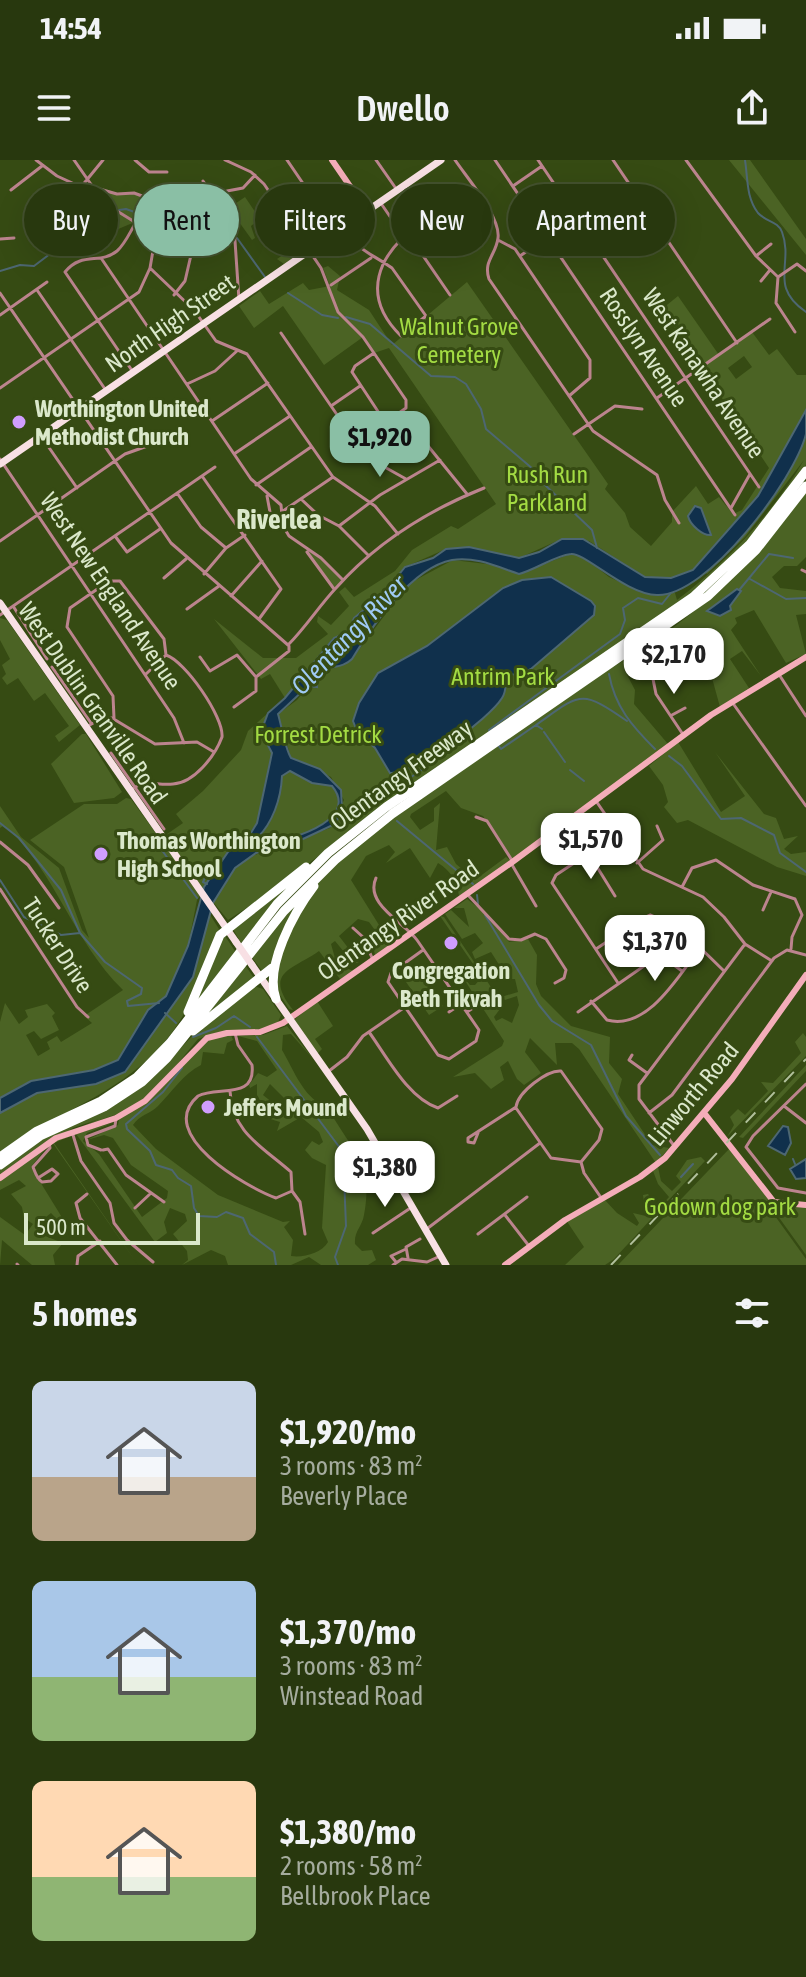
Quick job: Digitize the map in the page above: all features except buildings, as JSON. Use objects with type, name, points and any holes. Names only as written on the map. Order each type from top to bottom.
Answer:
[{"type":"highway","name":"Olentangy Freeway","points":[[496,738],[712,581],[750,544],[806,471]]},
{"type":"highway","name":"Olentangy Freeway","points":[[0,1157],[37,1131],[113,1094],[157,1057],[277,904],[349,841],[486,744],[708,596],[756,550],[806,486]]},
{"type":"highway","name":"Olentangy Freeway","points":[[0,1165],[40,1136],[130,1091],[178,1043],[284,911],[349,841]]},
{"type":"highway","points":[[157,1057],[192,1005],[212,949],[227,929],[349,841]]},
{"type":"highway","points":[[276,999],[271,981],[272,967],[303,901],[349,841]]},
{"type":"highway","points":[[178,1043],[272,967]]},
{"type":"main road","points":[[332,160],[348,184]]},
{"type":"main road","name":"North High Street","points":[[404,184],[430,163],[441,160]]},
{"type":"main road","name":"North High Street","points":[[375,205],[391,194]]},
{"type":"main road","name":"North High Street","points":[[1,462],[302,256]]},
{"type":"main road","name":"West Dublin Granville Road","points":[[0,603],[89,725],[195,885],[327,1072],[446,1265]]},
{"type":"main road","name":"Olentangy River Road","points":[[0,1178],[49,1142],[116,1118],[155,1092],[203,1041],[219,1034],[267,1031],[289,1017],[512,862],[732,701],[806,657]]},
{"type":"main road","name":"Linworth Road","points":[[505,1265],[529,1246],[650,1171],[675,1147],[705,1114],[791,1001],[806,975]]},
{"type":"main road","points":[[705,1114],[777,1204],[806,1205]]},
{"type":"street","points":[[36,160],[74,184]]},
{"type":"street","points":[[74,160],[88,184]]},
{"type":"street","points":[[90,184],[103,160]]},
{"type":"street","points":[[135,160],[149,172],[167,172]]},
{"type":"street","points":[[225,160],[255,175],[261,184]]},
{"type":"street","points":[[287,160],[305,184]]},
{"type":"street","points":[[376,160],[393,184]]},
{"type":"street","points":[[455,160],[494,218],[498,240],[487,264],[489,279],[588,424],[598,435],[657,475],[664,498],[679,523]]},
{"type":"street","name":"Rosslyn Avenue","points":[[495,160],[512,184]]},
{"type":"street","name":"West Kanawha Avenue","points":[[538,160],[554,184]]},
{"type":"street","points":[[613,160],[737,343]]},
{"type":"street","points":[[686,160],[756,256],[770,270],[781,275]]},
{"type":"street","points":[[11,190],[42,166]]},
{"type":"street","points":[[516,184],[542,166]]},
{"type":"street","points":[[239,189],[255,175]]},
{"type":"street","points":[[203,181],[234,226],[239,300]]},
{"type":"street","points":[[380,202],[391,217]]},
{"type":"street","points":[[133,372],[65,272],[86,257],[101,258],[119,249],[134,226]]},
{"type":"street","points":[[0,239],[14,238]]},
{"type":"street","points":[[498,240],[508,244]]},
{"type":"street","points":[[756,256],[771,244]]},
{"type":"street","points":[[329,286],[371,258],[386,263],[426,316],[400,336],[376,298],[376,288],[386,263],[391,255]]},
{"type":"street","points":[[0,388],[143,288],[152,256]]},
{"type":"street","points":[[174,295],[185,281],[192,258],[189,256]]},
{"type":"street","points":[[312,256],[342,317],[363,337],[374,353],[407,405],[386,420],[352,372],[355,366],[374,353]]},
{"type":"street","points":[[423,256],[450,295]]},
{"type":"street","points":[[519,256],[590,360],[590,378],[569,396]]},
{"type":"street","name":"Rosslyn Avenue","points":[[560,256],[735,515]]},
{"type":"street","name":"West Kanawha Avenue","points":[[602,256],[759,487]]},
{"type":"street","points":[[101,258],[256,485],[267,496],[278,501],[289,536],[321,558],[343,580]]},
{"type":"street","points":[[795,332],[776,303],[781,275],[797,264],[806,271]]},
{"type":"street","points":[[150,268],[158,272],[174,295],[220,344],[251,358],[333,477],[370,502],[398,534]]},
{"type":"street","points":[[761,281],[770,270]]},
{"type":"street","points":[[0,315],[47,282]]},
{"type":"street","points":[[37,290],[106,391]]},
{"type":"street","points":[[0,293],[160,529],[186,559],[288,645],[289,651],[256,677]]},
{"type":"street","points":[[657,398],[770,319]]},
{"type":"street","points":[[281,333],[355,441]]},
{"type":"street","points":[[187,384],[215,371],[238,350]]},
{"type":"street","points":[[212,421],[268,383]]},
{"type":"street","points":[[331,406],[360,386]]},
{"type":"street","points":[[574,434],[615,406],[642,409]]},
{"type":"street","points":[[234,454],[290,416]]},
{"type":"street","points":[[411,425],[467,494]]},
{"type":"street","points":[[41,436],[77,488]]},
{"type":"street","points":[[0,541],[131,450],[167,439]]},
{"type":"street","points":[[256,485],[311,447]]},
{"type":"street","points":[[370,453],[381,465],[406,479]]},
{"type":"street","points":[[339,526],[370,502],[440,460]]},
{"type":"street","name":"West New England Avenue","points":[[1,462],[174,718],[184,743]]},
{"type":"street","points":[[47,659],[5,612],[215,467]]},
{"type":"street","points":[[731,508],[750,474]]},
{"type":"street","points":[[202,476],[281,592],[259,619]]},
{"type":"street","points":[[283,511],[333,477]]},
{"type":"street","points":[[288,645],[334,589],[369,556],[398,534],[467,494],[484,488]]},
{"type":"street","points":[[177,493],[201,527],[226,548]]},
{"type":"street","points":[[267,496],[270,512],[282,520]]},
{"type":"street","points":[[301,499],[318,515],[339,526],[369,556]]},
{"type":"street","points":[[115,536],[127,552],[160,529]]},
{"type":"street","points":[[204,574],[226,548],[245,535]]},
{"type":"street","points":[[306,549],[334,589]]},
{"type":"street","points":[[164,578],[186,559]]},
{"type":"street","points":[[231,596],[262,561]]},
{"type":"street","points":[[114,718],[113,696],[67,627],[66,617],[72,606],[109,581],[117,580],[126,585],[162,636],[166,655]]},
{"type":"street","points":[[187,609],[219,586]]},
{"type":"street","points":[[144,675],[166,655]]},
{"type":"street","points":[[132,789],[146,781],[173,784],[185,781],[214,752],[222,737],[220,721],[180,662],[166,655]]},
{"type":"street","points":[[200,657],[211,671],[237,655],[256,677],[256,691],[234,707]]},
{"type":"street","points":[[668,658],[652,672],[656,694],[684,736]]},
{"type":"street","points":[[52,667],[89,725],[102,718],[114,718],[150,742],[165,746],[197,742],[214,752]]},
{"type":"street","points":[[778,672],[806,716]]},
{"type":"street","points":[[732,701],[806,806]]},
{"type":"street","points":[[672,715],[685,708]]},
{"type":"street","points":[[111,753],[132,789],[164,829]]},
{"type":"street","points":[[596,801],[637,863],[650,874],[682,887],[715,907],[745,944],[772,961]]},
{"type":"street","points":[[476,817],[487,821],[536,906]]},
{"type":"street","points":[[637,863],[663,842],[663,834],[657,826]]},
{"type":"street","points":[[618,834],[552,880],[618,983]]},
{"type":"street","points":[[0,842],[32,869],[59,908]]},
{"type":"street","points":[[589,854],[615,896]]},
{"type":"street","points":[[649,1113],[672,1095],[772,961],[791,950],[802,909],[795,899],[771,892],[709,859],[689,871],[682,887]]},
{"type":"street","points":[[376,878],[374,892],[395,922],[412,933],[479,1030],[477,1039],[445,1059],[438,1055],[388,978],[423,950]]},
{"type":"street","name":"Tucker Drive","points":[[0,889],[77,1007],[88,1017]]},
{"type":"street","points":[[763,910],[771,892]]},
{"type":"street","points":[[467,894],[507,938],[518,940],[535,934],[545,938],[566,970],[564,978],[555,983]]},
{"type":"street","points":[[596,949],[614,937],[635,932],[647,915],[680,928],[724,971]]},
{"type":"street","points":[[353,928],[363,937],[373,960]]},
{"type":"street","points":[[675,1147],[637,1092],[647,1073],[745,944]]},
{"type":"street","points":[[591,1001],[604,1019],[629,1021],[645,1013],[700,948]]},
{"type":"street","points":[[791,950],[806,955]]},
{"type":"street","points":[[578,1012],[659,958],[682,971]]},
{"type":"street","points":[[449,1012],[461,1004]]},
{"type":"street","points":[[467,1012],[479,1004]]},
{"type":"street","points":[[327,1072],[369,1032],[405,1007]]},
{"type":"street","points":[[369,1032],[404,1080],[431,1105],[438,1108],[457,1096]]},
{"type":"street","points":[[235,1033],[236,1042],[253,1071],[247,1086],[204,1093],[193,1100],[185,1116],[188,1132],[217,1163],[241,1180],[276,1198],[292,1191]]},
{"type":"street","points":[[632,1055],[629,1060],[647,1073]]},
{"type":"street","points":[[478,1133],[516,1107],[519,1096],[553,1071],[563,1073],[602,1129],[599,1140],[581,1162]]},
{"type":"street","points":[[806,1084],[747,1144],[748,1154],[781,1190],[806,1193]]},
{"type":"street","points":[[230,1091],[233,1111],[243,1131],[256,1147],[291,1172],[292,1191],[300,1202],[305,1234]]},
{"type":"street","points":[[792,1098],[792,1110]]},
{"type":"street","points":[[782,1106],[792,1110],[806,1123]]},
{"type":"street","points":[[516,1107],[540,1143],[557,1161],[581,1162]]},
{"type":"street","points":[[116,1118],[115,1126],[86,1137],[88,1145],[108,1149],[128,1177],[164,1202]]},
{"type":"street","points":[[71,1132],[81,1161],[110,1203],[114,1223],[127,1240],[153,1262]]},
{"type":"street","points":[[38,1178],[33,1165],[49,1150],[49,1142]]},
{"type":"street","points":[[426,1230],[540,1143]]},
{"type":"street","points":[[581,1162],[584,1173],[602,1199]]},
{"type":"street","points":[[51,1169],[58,1172],[49,1181],[38,1178],[51,1169]]},
{"type":"street","points":[[756,1178],[764,1170]]},
{"type":"street","points":[[135,1208],[151,1193]]},
{"type":"street","points":[[87,1194],[76,1203],[76,1211],[117,1265]]},
{"type":"street","points":[[478,1234],[527,1197]]},
{"type":"street","points":[[373,1233],[413,1207]]},
{"type":"street","points":[[504,1214],[529,1246]]},
{"type":"street","points":[[408,1258],[395,1264],[391,1256],[420,1239]]},
{"type":"street","points":[[75,1263],[100,1241]]},
{"type":"street","points":[[406,1249],[408,1258]]},
{"type":"street","points":[[408,1258],[418,1263],[441,1255]]},
{"type":"green space","points":[[729,160],[750,160],[806,239],[806,255]]},
{"type":"green space","points":[[118,193],[134,193],[134,222],[118,229]]},
{"type":"green space","points":[[245,197],[255,212],[255,223],[251,226],[255,238],[252,240],[239,222],[239,201]]},
{"type":"green space","points":[[282,256],[296,256],[284,264],[277,259]]},
{"type":"green space","points":[[328,266],[340,276],[337,290],[369,310],[392,345],[467,282],[608,484],[605,489],[625,513],[630,527],[651,546],[672,522],[672,512],[696,486],[708,504],[719,497],[733,514],[742,510],[769,468],[662,309],[678,296],[719,355],[752,332],[769,355],[777,349],[797,375],[806,375],[806,410],[758,496],[693,570],[671,578],[645,577],[589,541],[557,541],[519,558],[469,547],[446,549],[405,567],[385,592],[354,618],[348,632],[333,638],[285,698],[270,674],[261,679],[214,619],[263,658],[296,658],[328,634],[317,622],[318,616],[331,625],[349,606],[339,592],[345,587],[354,597],[395,571],[412,550],[451,526],[458,529],[496,504],[389,348],[374,353],[363,337],[324,365],[283,306],[254,328],[239,306],[260,291],[269,304],[303,283],[309,290],[330,286],[323,268]],"holes":[[[744,356],[752,367],[736,379],[728,368]]]},
{"type":"green space","name":"Antrim Park","points":[[806,435],[806,465],[763,524],[693,602],[748,551],[806,477],[767,532],[726,577],[613,667],[669,631],[719,590],[764,543],[806,492],[806,557],[797,566],[784,566],[772,577],[780,588],[806,591],[806,614],[796,615],[806,654],[786,663],[754,610],[735,618],[737,623],[731,630],[761,676],[742,651],[730,659],[749,688],[720,707],[709,667],[696,663],[705,654],[704,639],[658,645],[624,669],[635,690],[634,704],[668,744],[513,862],[483,816],[461,808],[446,791],[411,814],[420,830],[434,821],[434,808],[440,803],[436,850],[447,847],[456,864],[475,880],[506,857],[510,860],[459,896],[455,881],[446,869],[438,863],[430,878],[410,848],[386,863],[395,852],[389,845],[366,856],[351,880],[384,933],[395,941],[375,955],[373,946],[380,937],[369,922],[358,919],[339,936],[359,962],[354,964],[335,941],[331,944],[337,965],[354,971],[340,979],[319,951],[291,968],[281,980],[284,997],[293,1010],[289,1009],[272,983],[294,925],[312,892],[359,842],[456,775],[396,797],[271,892],[228,920],[213,902],[235,867],[249,857],[330,828],[344,800],[331,777],[291,758],[278,714],[297,700],[325,666],[342,666],[352,659],[408,584],[453,560],[495,565],[519,574],[570,554],[581,555],[609,577],[644,593],[675,593],[677,600],[713,570],[731,553],[763,518],[778,499],[804,460],[745,537],[707,574],[705,572],[755,520],[790,469]]},
{"type":"green space","points":[[306,549],[321,558],[343,580],[334,589]]},
{"type":"green space","points":[[372,610],[370,622],[364,625],[338,660],[330,657],[330,652]]},
{"type":"green space","points":[[0,618],[7,620],[80,725],[59,742],[55,736],[69,726],[45,693],[34,701],[18,678],[7,685],[2,678],[6,674],[2,665],[10,659],[0,640]]},
{"type":"green space","points":[[268,713],[261,732],[272,753],[257,823],[197,900],[188,946],[166,996],[150,1008],[118,1060],[94,1070],[24,1084],[0,1098],[0,1022],[5,1003],[19,1024],[28,1017],[25,1010],[47,1004],[55,1013],[52,1016],[59,1030],[41,1039],[34,1031],[26,1035],[38,1056],[50,1049],[47,1042],[57,1036],[61,1042],[92,1023],[84,1016],[123,990],[90,949],[22,843],[4,825],[0,828],[0,806],[21,837],[59,868],[82,930],[89,938],[64,867],[30,840],[84,804],[117,804],[126,798],[131,799],[160,839],[183,823],[176,814],[203,791],[241,750],[248,731]]},
{"type":"green space","points":[[82,734],[86,734],[122,792],[114,798],[74,803],[51,764]]},
{"type":"green space","points":[[678,742],[721,812],[745,796],[715,752],[764,814],[776,818],[784,839],[798,836],[784,849],[791,854],[806,852],[806,876],[777,867],[688,820],[677,823],[664,807],[668,802],[663,785],[649,766]]},
{"type":"green space","name":"Forrest Detrick","points":[[290,771],[312,783],[332,786],[338,799],[336,810],[328,820],[300,835],[258,844],[258,837],[274,814],[282,776]]},
{"type":"green space","points":[[302,871],[241,943],[233,929]]},
{"type":"green space","points":[[308,890],[270,966],[262,971],[251,956]]},
{"type":"green space","points":[[467,899],[490,917],[509,942],[528,939],[537,955],[536,984],[541,996],[571,1026],[610,1037],[609,1063],[622,1079],[618,1094],[652,1145],[669,1148],[656,1163],[572,1043],[555,1043],[557,1065],[530,1038],[525,1052],[541,1073],[524,1085],[517,1079],[508,1061],[500,1067],[504,1080],[491,1089],[475,1073],[453,1077],[502,1046],[504,1041],[458,970],[470,985],[475,985],[482,977],[440,916],[444,917],[503,1005],[494,1017],[496,1021],[502,1018],[512,1023],[519,1005],[517,996],[505,1000],[501,997],[518,992],[515,979],[508,979],[491,952],[475,959],[472,952],[483,943],[475,933],[462,939],[445,914],[451,910],[469,927],[464,908],[454,908]]},
{"type":"green space","points":[[209,913],[219,929],[190,1004],[166,1040],[124,1079],[0,1152],[0,1113],[37,1093],[96,1084],[125,1072],[193,977]]},
{"type":"green space","points":[[225,936],[235,951],[192,1009],[211,955]]},
{"type":"green space","points":[[245,965],[254,978],[196,1027]]},
{"type":"green space","points":[[420,973],[443,1006],[429,1015],[406,982]]},
{"type":"green space","points":[[254,986],[263,989],[281,1015],[278,1022],[257,1030],[218,1032],[198,1039],[160,1085],[143,1100],[123,1112],[73,1128],[0,1174],[0,1169],[44,1138],[158,1072],[196,1032]]},
{"type":"green space","points":[[317,1001],[333,1026],[315,1039],[322,1049],[317,1054],[294,1020]]},
{"type":"green space","points":[[287,1026],[314,1060],[291,1034],[283,1035],[282,1050],[302,1086],[319,1103],[350,1113],[349,1118],[333,1117],[364,1172],[366,1198],[355,1244],[362,1251],[372,1250],[376,1260],[368,1265],[321,1265],[309,1257],[291,1265],[228,1265],[225,1256],[211,1250],[182,1265],[188,1260],[187,1251],[173,1234],[187,1221],[185,1214],[170,1208],[164,1222],[167,1233],[155,1242],[76,1134],[115,1122],[87,1133],[83,1141],[99,1154],[142,1217],[167,1198],[168,1191],[131,1165],[113,1138],[104,1135],[87,1140],[118,1125],[119,1119],[136,1108],[211,1038],[231,1035],[233,1040],[227,1043],[224,1054],[203,1052],[201,1065],[133,1125],[156,1149],[218,1195],[283,1222],[290,1221],[284,1227],[293,1240],[291,1256],[317,1252],[328,1242],[322,1228],[326,1165],[312,1158],[305,1150],[312,1141],[319,1145],[323,1142],[319,1132],[301,1117],[277,1131],[280,1122],[267,1118],[288,1102],[270,1084],[263,1095],[273,1103],[262,1104],[257,1095],[257,1084],[250,1088],[249,1085],[258,1073],[267,1077],[277,1070],[257,1041],[238,1036],[263,1035]]},
{"type":"green space","points":[[803,1033],[806,1037],[806,1056],[727,1137],[734,1125],[730,1117],[738,1109],[745,1115],[768,1091],[761,1082],[773,1083],[801,1053],[795,1042]]},
{"type":"green space","points":[[806,1065],[806,1071],[743,1138],[739,1137]]},
{"type":"green space","points":[[71,1136],[54,1143],[138,1265],[52,1142]]},
{"type":"green space","points":[[47,1146],[31,1167],[74,1237],[51,1213],[36,1225],[40,1234],[63,1243],[53,1255],[55,1265],[32,1265],[2,1240],[0,1265],[0,1217],[25,1235],[33,1224],[24,1218],[22,1207],[11,1194],[26,1186],[19,1180],[0,1190],[0,1179]]},
{"type":"green space","name":"Godown dog park","points":[[730,1148],[772,1202],[770,1209],[806,1259],[806,1265],[618,1265]]},
{"type":"green space","points":[[701,1157],[705,1161],[614,1259],[605,1265],[565,1265],[584,1247],[566,1220],[604,1199],[617,1213],[637,1226],[639,1223],[633,1213],[646,1216],[643,1195],[648,1194],[658,1209],[669,1197],[658,1184],[653,1171],[658,1167],[661,1181],[672,1191],[681,1182],[676,1176],[687,1160]]},
{"type":"green space","points":[[778,1206],[806,1206],[806,1255],[775,1212]]},
{"type":"water","points":[[806,410],[806,434],[798,454],[767,505],[723,557],[700,577],[677,591],[657,595],[645,593],[571,554],[519,574],[461,559],[437,565],[422,574],[394,600],[352,659],[315,675],[317,687],[308,686],[278,714],[291,758],[320,769],[341,790],[342,809],[335,824],[303,839],[256,853],[235,868],[213,903],[193,977],[125,1072],[96,1084],[37,1093],[0,1113],[0,1098],[31,1081],[94,1070],[118,1060],[148,1010],[166,996],[188,946],[204,887],[228,852],[249,836],[257,823],[272,753],[261,732],[268,713],[285,698],[334,638],[348,632],[354,618],[385,592],[405,567],[433,558],[446,549],[469,547],[519,558],[539,552],[562,539],[583,539],[645,577],[671,578],[693,570],[758,496]],"holes":[[[372,611],[339,660],[330,657],[330,652]],[[290,771],[312,783],[332,786],[338,799],[337,810],[328,820],[300,835],[258,844],[258,837],[275,810],[282,776]]]},
{"type":"water","points":[[695,506],[701,508],[711,535],[701,532],[689,519]]},
{"type":"water","points":[[551,577],[591,601],[595,606],[594,615],[531,669],[519,675],[507,674],[502,698],[483,719],[416,765],[390,773],[375,748],[357,731],[353,721],[359,703],[378,673],[427,646],[503,588],[522,580]]},
{"type":"water","points":[[737,589],[741,591],[730,606],[731,610],[720,616],[707,611]]},
{"type":"water","points":[[783,1126],[788,1127],[791,1143],[785,1155],[768,1146]]},
{"type":"water","points":[[806,1159],[806,1178],[796,1179],[790,1169]]},
{"type":"waterway","points":[[745,160],[749,194],[754,207],[782,232],[788,293],[806,312]]},
{"type":"waterway","points":[[119,210],[134,212]]},
{"type":"waterway","points":[[239,241],[265,277]]},
{"type":"waterway","points":[[0,271],[20,265],[34,266],[47,256]]},
{"type":"waterway","points":[[288,293],[322,315],[338,318]]},
{"type":"waterway","points":[[346,317],[370,324],[431,376],[455,377],[466,384],[481,409],[486,429],[540,475],[543,483],[592,530],[597,548]]},
{"type":"waterway","points":[[740,589],[769,554],[793,558]]},
{"type":"waterway","points":[[750,579],[786,599],[806,598]]},
{"type":"waterway","points":[[490,733],[489,730],[620,634],[625,620],[623,608],[638,598],[662,604],[670,594]]},
{"type":"waterway","name":"Olentangy River","points":[[328,657],[375,610]]},
{"type":"waterway","points":[[609,674],[615,696],[626,715],[655,749]]},
{"type":"waterway","points":[[536,725],[580,699],[599,703],[627,721]]},
{"type":"waterway","points":[[498,745],[501,749],[536,725],[542,729]]},
{"type":"waterway","points":[[544,732],[565,762]]},
{"type":"waterway","points":[[669,756],[682,766],[721,819],[741,818],[774,835],[780,853],[806,872]]},
{"type":"waterway","points":[[337,818],[347,820],[423,769]]},
{"type":"waterway","points":[[570,770],[584,781]]},
{"type":"waterway","points":[[397,821],[473,884]]},
{"type":"waterway","points":[[0,823],[19,838],[61,890],[80,933],[105,962],[142,988],[141,994],[127,1001],[128,1006],[159,1003]]},
{"type":"waterway","points":[[158,845],[197,898]]},
{"type":"waterway","points":[[205,878],[203,882],[207,884]]},
{"type":"waterway","points":[[0,880],[24,917],[61,935],[80,933]]},
{"type":"waterway","points":[[477,895],[478,904]]},
{"type":"waterway","points":[[485,915],[539,1005],[552,1021],[591,1045],[626,1116],[660,1155]]},
{"type":"waterway","points":[[165,1013],[176,1023]]},
{"type":"waterway","points":[[193,1037],[216,1028],[234,1016],[250,1027]]},
{"type":"waterway","points":[[257,1037],[343,1152],[346,1226],[335,1257],[338,1265]]},
{"type":"waterway","points":[[182,1068],[163,1092],[126,1124],[127,1129],[150,1151],[156,1165],[172,1170],[191,1186],[194,1208],[199,1216],[217,1217],[226,1212],[243,1218],[250,1234],[274,1252],[276,1265]]},
{"type":"waterway","points":[[793,1159],[795,1164]]},
{"type":"waterway","points":[[681,1177],[693,1164]]},
{"type":"railway","points":[[611,1265],[806,1059]]},
{"type":"place","name":"Worthington United Methodist Church","points":[[19,422]]},
{"type":"place","name":"Thomas Worthington High School","points":[[101,854]]},
{"type":"place","name":"Congregation Beth Tikvah","points":[[451,943]]},
{"type":"place","name":"Jeffers Mound","points":[[208,1107]]},
{"type":"district","name":"Riverlea","points":[[279,519]]},
{"type":"park label","name":"Walnut Grove Cemetery","points":[[459,340]]},
{"type":"park label","name":"Rush Run Parkland","points":[[547,488]]}]
